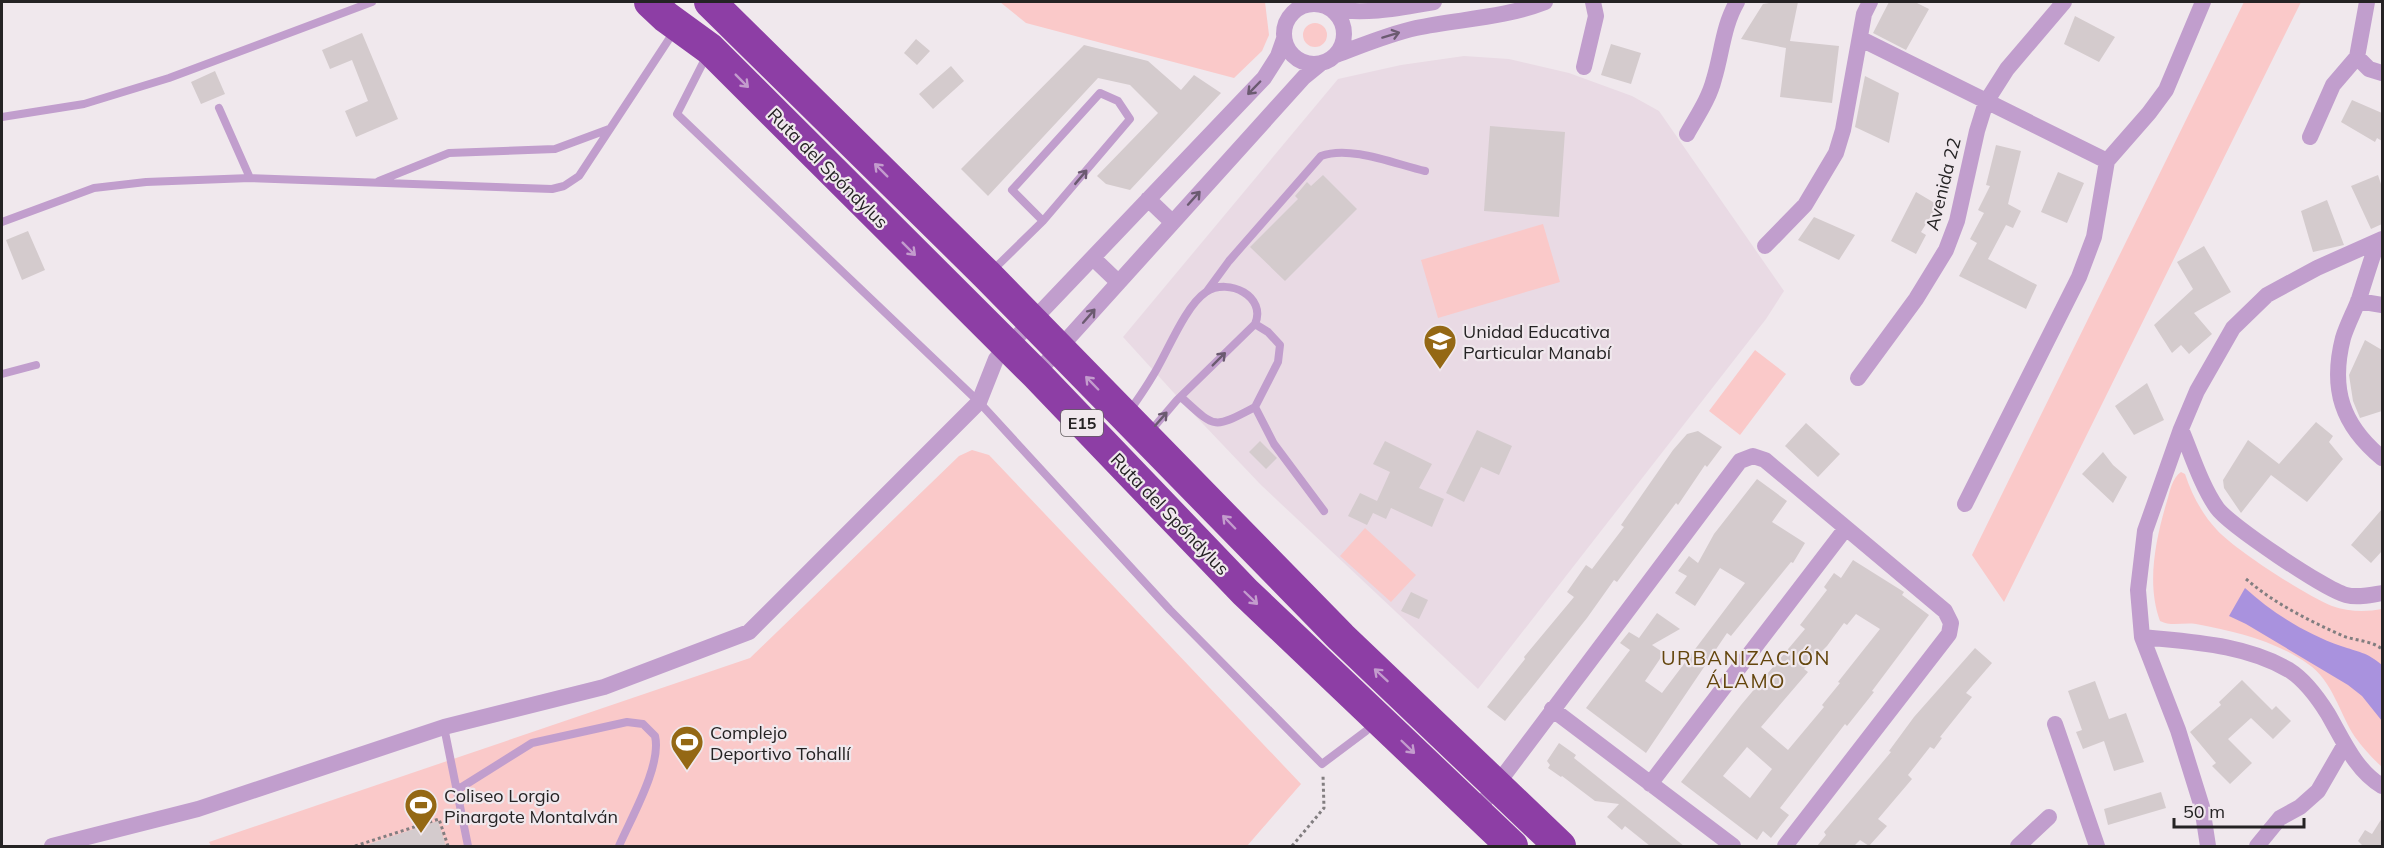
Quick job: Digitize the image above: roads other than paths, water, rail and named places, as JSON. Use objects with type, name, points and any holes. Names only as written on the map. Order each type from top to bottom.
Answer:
[{"type":"highway","name":"Ruta del Spóndylus","points":[[650,2],[710,49],[1036,374],[1245,592],[1512,846]]},
{"type":"highway","name":"Ruta del Spóndylus","points":[[710,2],[987,275],[1341,637],[1560,846]]},
{"type":"street","points":[[52,846],[198,808],[444,727],[604,687],[749,632],[979,402],[996,359],[1094,259],[1264,78],[1278,56],[1292,7],[1312,4],[1351,12],[1382,11],[1434,2]]},
{"type":"street","points":[[1475,2],[1479,18]]},
{"type":"street","points":[[1036,374],[1060,350],[1172,222],[1304,78],[1320,64],[1336,55],[1416,28],[1525,9],[1545,2]]},
{"type":"street","points":[[1584,67],[1596,16],[1593,2]]},
{"type":"street","points":[[1686,134],[1706,101],[1714,80],[1724,32],[1737,2]]},
{"type":"street","name":"Avenida 22","points":[[1858,378],[1916,299],[1946,250],[1959,213],[1977,130],[1986,102],[2007,69],[2064,2]]},
{"type":"street","points":[[1965,504],[2079,277],[2094,237],[2107,161],[2166,90],[2203,2]]},
{"type":"street","points":[[2310,136],[2333,85],[2357,57],[2367,2]]},
{"type":"street","points":[[1765,246],[1805,204],[1836,153],[1843,130],[1861,39],[1865,6]]},
{"type":"street","points":[[1331,9],[1339,17],[1343,26],[1344,36],[1336,55]]},
{"type":"street","points":[[1284,39],[1293,56],[1310,64],[1320,64]]},
{"type":"street","points":[[1861,39],[2107,161]]},
{"type":"street","points":[[2357,57],[2369,69],[2382,73]]},
{"type":"street","points":[[1148,199],[1172,222]]},
{"type":"street","points":[[2380,240],[2342,344],[2338,362],[2339,392],[2348,421],[2367,445],[2382,458]]},
{"type":"street","points":[[2208,846],[2202,807],[2178,730],[2142,637],[2138,590],[2145,531],[2197,391],[2233,328],[2267,295],[2317,268],[2380,240]]},
{"type":"street","points":[[1094,259],[1118,282]]},
{"type":"street","points":[[2358,301],[2382,305]]},
{"type":"street","points":[[2181,429],[2218,510],[2243,531],[2325,586],[2346,595],[2366,596],[2382,593]]},
{"type":"street","points":[[1477,811],[1740,461],[1747,457],[1759,457],[1945,611],[1951,628],[1949,634],[1785,846]]},
{"type":"street","points":[[1650,784],[1846,528]]},
{"type":"street","points":[[2142,637],[2214,644],[2265,659],[2290,670],[2314,694],[2344,746],[2374,781],[2382,786]]},
{"type":"street","points":[[1552,709],[1733,846]]},
{"type":"street","points":[[2055,724],[2097,846]]},
{"type":"street","points":[[2257,846],[2280,818],[2301,807],[2318,791],[2344,746]]},
{"type":"street","points":[[2018,846],[2049,817]]},
{"type":"lane","points":[[2,117],[84,104],[169,78],[372,2]]},
{"type":"lane","points":[[2,211],[3,221],[94,188],[146,182],[250,178],[558,187],[579,176],[678,25]]},
{"type":"lane","points":[[710,49],[677,114],[979,402],[1170,610],[1322,764],[1366,731],[1378,718]]},
{"type":"lane","points":[[987,275],[1043,221],[1130,119],[1118,101],[1100,93],[1012,190],[1043,221]]},
{"type":"lane","points":[[219,108],[250,178]]},
{"type":"lane","points":[[376,183],[449,153],[555,149],[609,129]]},
{"type":"lane","points":[[1136,427],[1153,377],[1187,313],[1229,261],[1321,156],[1333,151],[1348,152],[1425,171]]},
{"type":"lane","points":[[1136,427],[1181,397],[1255,324],[1259,316],[1256,306],[1249,296],[1234,286],[1222,286],[1206,292]]},
{"type":"lane","points":[[1181,397],[1203,417],[1215,423],[1225,423],[1255,407],[1278,362],[1280,345],[1268,332],[1255,324]]},
{"type":"lane","points":[[2,374],[36,365]]},
{"type":"lane","points":[[1255,407],[1274,444],[1324,511]]},
{"type":"lane","points":[[457,790],[532,743],[627,722],[643,724],[654,736],[656,752],[651,771],[619,846]]},
{"type":"lane","points":[[444,727],[468,846]]},
{"type":"place","name":"Unidad Educativa Particular Manabí","points":[[1440,370]]},
{"type":"place","name":"Complejo Deportivo Tohallí","points":[[687,771]]},
{"type":"place","name":"Coliseo Lorgio Pinargote Montalván","points":[[421,834]]},
{"type":"district","name":"URBANIZACIÓN ÁLAMO","points":[[1746,668]]}]
